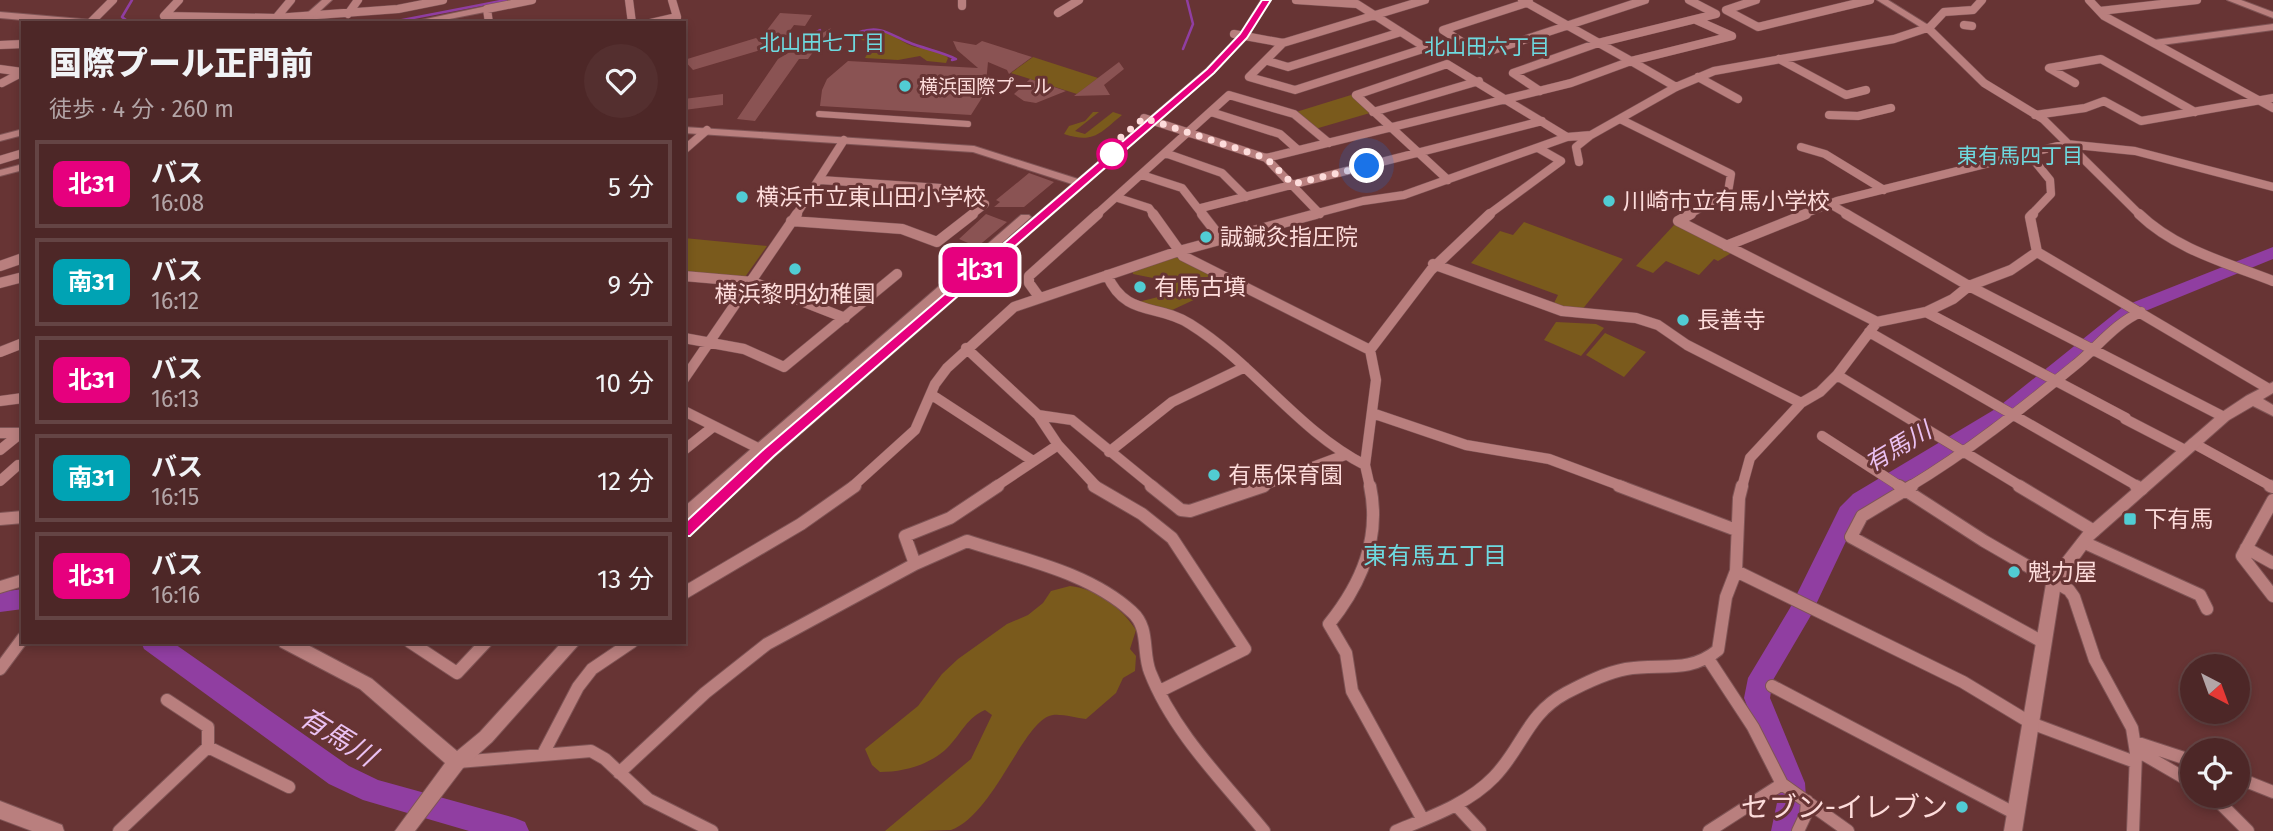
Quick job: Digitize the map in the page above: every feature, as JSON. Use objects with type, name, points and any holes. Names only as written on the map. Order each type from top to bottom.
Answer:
[{"type":"street","points":[[93,21],[113,0]]},
{"type":"street","points":[[179,0],[164,16],[276,18],[348,14],[443,0]]},
{"type":"street","points":[[276,18],[291,0]]},
{"type":"street","points":[[304,21],[327,0]]},
{"type":"street","points":[[348,14],[358,0]]},
{"type":"street","points":[[428,21],[531,0]]},
{"type":"street","points":[[629,0],[632,21]]},
{"type":"street","points":[[660,21],[677,17],[672,0]]},
{"type":"street","points":[[1058,13],[1079,0]]},
{"type":"street","points":[[1239,35],[1256,0]]},
{"type":"street","points":[[686,514],[764,451],[1148,119],[1210,71],[1266,0]]},
{"type":"street","points":[[1283,43],[1268,61],[1249,77],[1295,90],[1426,48],[1357,4],[1296,0]]},
{"type":"street","points":[[1239,35],[1283,43],[1425,0]]},
{"type":"street","points":[[1645,0],[1568,26],[1481,54],[1443,30],[1528,1],[1568,26],[1676,87]]},
{"type":"street","points":[[1540,91],[1513,73],[1598,43],[1716,14],[1689,0]]},
{"type":"street","points":[[1756,0],[1726,10],[1758,27],[1870,0]]},
{"type":"street","points":[[1882,0],[1928,28],[1984,83],[2035,115],[2153,228],[2192,250],[2273,281]]},
{"type":"street","points":[[1579,162],[1576,148],[1591,135],[1676,87],[1698,78],[1725,68],[1895,39],[1928,28],[1944,12],[1973,10],[1982,0]]},
{"type":"street","points":[[2088,0],[2100,11],[2154,43],[2273,108]]},
{"type":"street","points":[[2100,11],[2197,0]]},
{"type":"street","points":[[2232,0],[2273,15]]},
{"type":"street","points":[[487,9],[489,21]]},
{"type":"street","points":[[0,15],[79,21]]},
{"type":"street","points":[[1266,158],[1571,83],[1631,61],[1732,36],[1696,20]]},
{"type":"street","points":[[2154,43],[2273,27]]},
{"type":"street","points":[[1268,61],[1289,66],[1401,32]]},
{"type":"street","points":[[0,45],[21,44]]},
{"type":"street","points":[[1779,59],[1846,95],[1866,90]]},
{"type":"street","points":[[2075,83],[2049,68],[2101,59],[2195,112]]},
{"type":"street","points":[[1448,180],[1356,95],[1447,64],[1509,99],[1567,137]]},
{"type":"street","points":[[0,69],[21,72]]},
{"type":"street","points":[[2,83],[21,73]]},
{"type":"street","points":[[1698,78],[1738,99]]},
{"type":"street","points":[[1373,112],[1479,82]]},
{"type":"street","points":[[1039,297],[1029,283],[1029,276],[1229,95],[1294,114],[1329,143]]},
{"type":"street","points":[[2035,115],[2085,108],[2104,102],[2141,121],[2273,98]]},
{"type":"street","points":[[1829,115],[1858,116],[1891,108]]},
{"type":"street","points":[[1211,112],[1280,134],[1298,150]]},
{"type":"street","points":[[819,114],[968,124]]},
{"type":"street","points":[[1148,119],[1266,158],[1320,214]]},
{"type":"street","points":[[1620,119],[1731,174],[1728,192],[1678,221],[1877,322],[1926,312],[1953,299],[1969,286],[2011,270],[2037,252]]},
{"type":"street","points":[[1200,208],[1542,121]]},
{"type":"street","points":[[686,130],[974,149],[1075,181]]},
{"type":"street","points":[[686,148],[707,131]]},
{"type":"street","points":[[0,138],[21,133]]},
{"type":"street","points":[[686,592],[836,502],[915,430],[932,396],[934,384],[965,348],[1014,307],[1179,251],[1363,201],[1404,195],[1567,137],[1591,135]]},
{"type":"street","points":[[686,376],[753,282],[844,140]]},
{"type":"street","points":[[1726,246],[1830,204],[2066,144],[2135,151],[2273,187]]},
{"type":"street","points":[[1801,147],[1825,154],[1884,190]]},
{"type":"street","points":[[1423,820],[1352,691],[1346,653],[1329,624],[1352,596],[1370,552],[1375,510],[1366,465],[1376,380],[1370,350],[1400,305],[1433,264],[1465,234],[1561,161],[1538,148]]},
{"type":"street","points":[[1166,153],[1222,173],[1246,197]]},
{"type":"street","points":[[2028,153],[2050,180],[2052,194],[2030,216],[2037,252],[2271,388]]},
{"type":"street","points":[[0,160],[21,154]]},
{"type":"street","points":[[0,173],[21,168]]},
{"type":"street","points":[[1142,175],[1182,188],[1223,241]]},
{"type":"street","points":[[791,221],[902,229],[937,243],[985,204],[940,188],[820,180]]},
{"type":"street","points":[[1118,198],[1149,208],[1183,256],[1370,350]]},
{"type":"street","points":[[1830,204],[1969,286],[2224,417]]},
{"type":"street","points":[[0,266],[21,259]]},
{"type":"street","points":[[1433,264],[1562,311],[1636,318],[1658,325],[1688,345],[1801,402]]},
{"type":"street","points":[[686,338],[744,348],[784,367],[897,274]]},
{"type":"street","points":[[1107,275],[1113,293],[1121,301],[1175,316],[1245,367],[1345,455],[1366,465]]},
{"type":"street","points":[[686,276],[753,282],[845,318]]},
{"type":"street","points":[[0,283],[21,278]]},
{"type":"street","points":[[1926,312],[2125,419],[2273,487]]},
{"type":"street","points":[[2041,641],[1851,537],[1862,516],[1966,453],[2093,350],[2125,319],[2141,312]]},
{"type":"street","points":[[1396,831],[1456,805],[1485,787],[1505,766],[1528,722],[1559,697],[1628,669],[1699,666],[1709,660],[1718,650],[1726,597],[1735,571],[1739,498],[1750,458],[1801,402],[1820,392],[1837,375],[1877,322]]},
{"type":"street","points":[[1869,332],[2142,489]]},
{"type":"street","points":[[0,352],[21,344]]},
{"type":"street","points":[[965,348],[1038,415],[1058,445],[1093,485],[1142,514],[1171,538],[1245,649],[1160,691]]},
{"type":"street","points":[[1109,452],[1172,402],[1245,367]]},
{"type":"street","points":[[1837,375],[1966,453],[2088,536],[2200,595],[2207,609]]},
{"type":"street","points":[[1772,686],[2015,823],[2041,641],[2053,582],[2088,536],[2224,417],[2271,388]]},
{"type":"street","points":[[932,396],[1033,461]]},
{"type":"street","points":[[0,401],[21,398]]},
{"type":"street","points":[[2250,399],[2273,411]]},
{"type":"street","points":[[686,412],[764,451]]},
{"type":"street","points":[[1372,413],[1466,445],[1549,459],[1736,530]]},
{"type":"street","points":[[1038,415],[1072,420],[1181,510],[1190,511],[1345,455]]},
{"type":"street","points":[[686,448],[714,426]]},
{"type":"street","points":[[0,432],[21,433]]},
{"type":"street","points":[[0,450],[21,434]]},
{"type":"street","points":[[1822,436],[2069,590],[2077,599],[2092,652],[2131,725],[2135,752],[2133,831]]},
{"type":"street","points":[[915,564],[905,536],[950,518],[1058,445]]},
{"type":"street","points":[[686,530],[764,451]]},
{"type":"street","points":[[0,481],[21,465]]},
{"type":"street","points":[[2273,500],[2242,556],[2273,596]]},
{"type":"street","points":[[0,519],[21,517]]},
{"type":"street","points":[[619,773],[705,693],[767,644],[915,564],[967,541],[1064,573],[1099,589],[1134,612],[1141,622],[1149,670],[1179,726],[1264,831]]},
{"type":"street","points":[[2246,548],[2273,563]]},
{"type":"street","points":[[1735,571],[1963,682],[2031,723],[2135,752],[2180,759]]},
{"type":"street","points":[[0,587],[21,578]]},
{"type":"street","points":[[0,669],[21,641]]},
{"type":"street","points":[[290,644],[366,684],[457,762],[591,751],[606,757],[619,773],[660,807],[712,831]]},
{"type":"street","points":[[413,644],[457,673],[484,644]]},
{"type":"street","points":[[404,831],[457,762],[485,737],[571,644]]},
{"type":"street","points":[[543,754],[578,687],[592,669],[629,644]]},
{"type":"street","points":[[1709,660],[1752,727],[1784,785],[1848,831]]},
{"type":"street","points":[[119,831],[208,747],[208,727],[167,700]]},
{"type":"street","points":[[208,747],[289,787]]},
{"type":"street","points":[[2135,752],[2180,776]]},
{"type":"street","points":[[2250,783],[2273,792]]},
{"type":"street","points":[[1709,831],[1784,785]]},
{"type":"street","points":[[1798,831],[1806,814],[1803,798]]},
{"type":"street","points":[[1456,805],[1480,831]]},
{"type":"street","points":[[2225,808],[2248,831]]},
{"type":"street","points":[[0,810],[55,831]]},
{"type":"shaded area","points":[[877,29],[912,46],[940,52],[948,58],[946,63],[927,61],[920,56],[898,60],[865,58],[874,42],[861,40],[870,34],[865,30]]},
{"type":"shaded area","points":[[1033,57],[1098,78],[1077,94],[1011,73]]},
{"type":"shaded area","points":[[1351,95],[1370,113],[1315,129],[1296,112]]},
{"type":"shaded area","points":[[1093,112],[1099,112],[1075,131],[1085,134],[1113,112],[1122,115],[1102,132],[1090,137],[1064,134],[1069,126],[1085,121]]},
{"type":"shaded area","points":[[1524,222],[1623,259],[1581,311],[1553,305],[1558,295],[1471,263],[1500,231],[1513,235]]},
{"type":"shaded area","points":[[1674,225],[1733,252],[1718,261],[1714,259],[1699,275],[1666,261],[1653,273],[1636,266]]},
{"type":"shaded area","points":[[686,238],[767,246],[745,277],[686,273]]},
{"type":"shaded area","points":[[1172,257],[1180,258],[1230,283],[1170,311],[1138,302],[1158,297],[1162,287],[1158,279],[1133,274],[1132,269]]},
{"type":"shaded area","points":[[1556,322],[1596,324],[1604,328],[1581,356],[1544,340]]},
{"type":"shaded area","points":[[1605,333],[1646,352],[1624,377],[1586,355]]},
{"type":"shaded area","points":[[1070,586],[1099,595],[1116,607],[1130,622],[1136,630],[1130,649],[1136,656],[1135,671],[1123,678],[1116,693],[1086,719],[1053,715],[1042,720],[981,806],[967,821],[951,830],[885,831],[971,759],[992,715],[985,710],[979,713],[943,752],[927,762],[909,768],[880,772],[872,765],[865,749],[918,706],[942,674],[958,659],[1007,624],[1028,615],[1043,603],[1051,591]]},
{"type":"building","points":[[780,13],[812,15],[805,26],[794,25],[786,36],[764,34]]},
{"type":"building","points":[[831,28],[808,59],[799,59],[755,121],[737,119],[778,59]]},
{"type":"building","points":[[756,38],[767,48],[693,70],[686,59]]},
{"type":"building","name":"横浜国際プール","points":[[953,41],[976,45],[982,41],[1032,57],[1009,74],[1007,70],[988,62],[985,93],[971,115],[820,106],[827,79],[848,61],[978,68],[957,50]]},
{"type":"building","points":[[1119,62],[1124,69],[1104,85],[1110,95],[1074,96]]},
{"type":"building","points":[[1030,79],[1066,91],[1036,103],[1024,101],[1014,94]]},
{"type":"building","points":[[723,94],[723,105],[686,110],[686,99]]},
{"type":"building","points":[[1029,173],[1054,182],[1024,207],[994,207],[1000,202],[996,200]]},
{"type":"building","points":[[986,214],[1007,222],[977,247],[959,239]]},
{"type":"waterway","points":[[127,21],[122,17],[132,0]]},
{"type":"waterway","points":[[397,21],[506,0]]},
{"type":"waterway","points":[[1183,49],[1193,24],[1187,0]]},
{"type":"waterway","points":[[863,31],[860,32],[873,29],[884,31],[956,59],[952,60]]},
{"type":"waterway","points":[[793,45],[820,30]]},
{"type":"waterway","name":"有馬川","points":[[1785,831],[1792,798],[1791,783],[1757,698],[1761,678],[1801,610],[1806,594],[1848,513],[1861,500],[2004,413],[2131,310],[2273,252]]},
{"type":"waterway","name":"有馬川","points":[[0,602],[21,599]]},
{"type":"waterway","name":"有馬川","points":[[156,644],[339,775],[373,791],[515,831]]},
{"type":"bus line","name":"北31","points":[[686,530],[769,453],[1210,71],[1244,36],[1266,0]]},
{"type":"place","name":"横浜国際プール","points":[[905,86]]},
{"type":"place","name":"横浜市立東山田小学校","points":[[742,197]]},
{"type":"place","name":"川崎市立有馬小学校","points":[[1609,201]]},
{"type":"place","name":"誠鍼灸指圧院","points":[[1206,237]]},
{"type":"place","name":"横浜黎明幼稚園","points":[[795,269]]},
{"type":"place","name":"有馬古墳","points":[[1140,287]]},
{"type":"place","name":"長善寺","points":[[1683,320]]},
{"type":"place","name":"有馬保育園","points":[[1214,475]]},
{"type":"place","name":"下有馬","points":[[2130,519]]},
{"type":"place","name":"魁力屋","points":[[2014,572]]},
{"type":"place","name":"セブン-イレブン","points":[[1962,807]]},
{"type":"district","name":"北山田七丁目","points":[[822,43]]},
{"type":"district","name":"北山田六丁目","points":[[1487,47]]},
{"type":"district","name":"東有馬四丁目","points":[[2020,156]]},
{"type":"district","name":"東有馬五丁目","points":[[1435,556]]},
{"type":"route","points":[[1112,154],[1107,149],[1144,118],[1266,158],[1293,184],[1367,166]]}]
